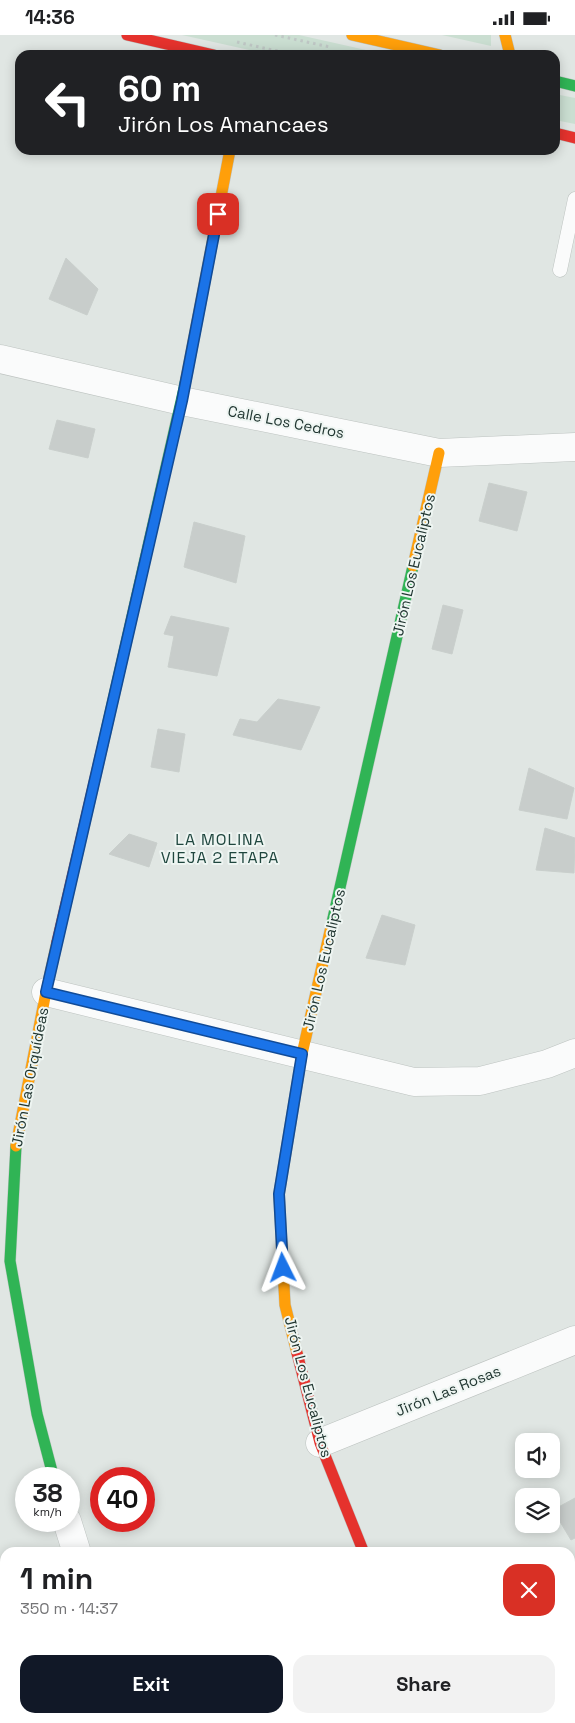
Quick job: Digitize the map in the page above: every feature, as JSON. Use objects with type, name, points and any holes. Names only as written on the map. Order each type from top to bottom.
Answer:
[{"type":"street","points":[[126,35],[192,50]]},
{"type":"street","points":[[352,35],[397,50]]},
{"type":"street","points":[[505,35],[509,50]]},
{"type":"street","points":[[560,82],[575,86]]},
{"type":"street","points":[[560,134],[575,138]]},
{"type":"street","name":"Jirón Las Orquídeas","points":[[51,1467],[37,1414],[10,1261],[8,1142],[46,992],[182,401],[229,155]]},
{"type":"street","name":"Calle Los Cedros","points":[[0,359],[182,401],[439,453],[575,447]]},
{"type":"street","name":"Jirón Los Eucaliptos","points":[[362,1547],[320,1443],[285,1305],[279,1194],[302,1054],[439,453]]},
{"type":"street","points":[[46,992],[414,1082],[480,1081],[547,1065],[575,1053]]},
{"type":"street","name":"Jirón Las Rosas","points":[[320,1443],[575,1340]]},
{"type":"street","points":[[70,1532],[75,1547]]},
{"type":"lane","points":[[560,270],[575,199]]},
{"type":"path","points":[[275,35],[338,49]]},
{"type":"path","points":[[234,41],[273,50]]},
{"type":"green space","points":[[182,35],[299,35],[366,50],[250,50]]},
{"type":"green space","points":[[442,35],[491,35],[491,46]]},
{"type":"green space","points":[[560,95],[575,98],[575,124],[560,121]]},
{"type":"building","points":[[66,258],[98,289],[87,315],[49,299]]},
{"type":"building","points":[[57,420],[95,429],[88,458],[49,449]]},
{"type":"building","points":[[489,483],[527,492],[517,531],[479,521]]},
{"type":"building","points":[[194,522],[245,536],[236,583],[184,567]]},
{"type":"building","points":[[443,605],[463,610],[452,654],[432,649]]},
{"type":"building","points":[[171,616],[229,628],[217,676],[168,667],[174,636],[164,634]]},
{"type":"building","points":[[278,699],[320,707],[301,750],[233,735],[240,719],[257,722]]},
{"type":"building","points":[[158,729],[185,734],[179,772],[151,767]]},
{"type":"building","points":[[529,768],[574,788],[567,819],[519,810]]},
{"type":"building","points":[[545,828],[575,838],[574,873],[536,870]]},
{"type":"building","points":[[129,834],[157,843],[149,867],[109,854]]},
{"type":"building","points":[[382,915],[415,925],[405,965],[366,958]]},
{"type":"building","points":[[575,1498],[575,1538],[571,1540],[560,1522],[560,1506]]},
{"type":"traffic: fast","points":[[560,82],[575,86]]},
{"type":"traffic: fast","points":[[103,744],[186,379]]},
{"type":"traffic: fast","points":[[331,927],[413,566]]},
{"type":"traffic: fast","points":[[16,1146],[10,1261],[37,1414],[51,1467]]},
{"type":"traffic: slow","points":[[352,35],[418,50]]},
{"type":"traffic: slow","points":[[505,35],[509,50]]},
{"type":"traffic: slow","points":[[186,379],[229,155]]},
{"type":"traffic: slow","points":[[413,566],[439,453]]},
{"type":"traffic: slow","points":[[297,1353],[285,1305],[279,1194],[302,1054],[331,927]]},
{"type":"traffic: slow","points":[[16,1146],[57,942]]},
{"type":"traffic: jam","points":[[127,35],[192,50]]},
{"type":"traffic: jam","points":[[560,134],[575,138]]},
{"type":"traffic: jam","points":[[57,942],[103,744]]},
{"type":"traffic: jam","points":[[297,1353],[320,1443],[362,1547]]},
{"type":"district","name":"LA MOLINA VIEJA 2 ETAPA","points":[[220,848]]},
{"type":"route","points":[[218,214],[182,401],[46,992],[302,1054],[279,1194],[283,1268]]}]
